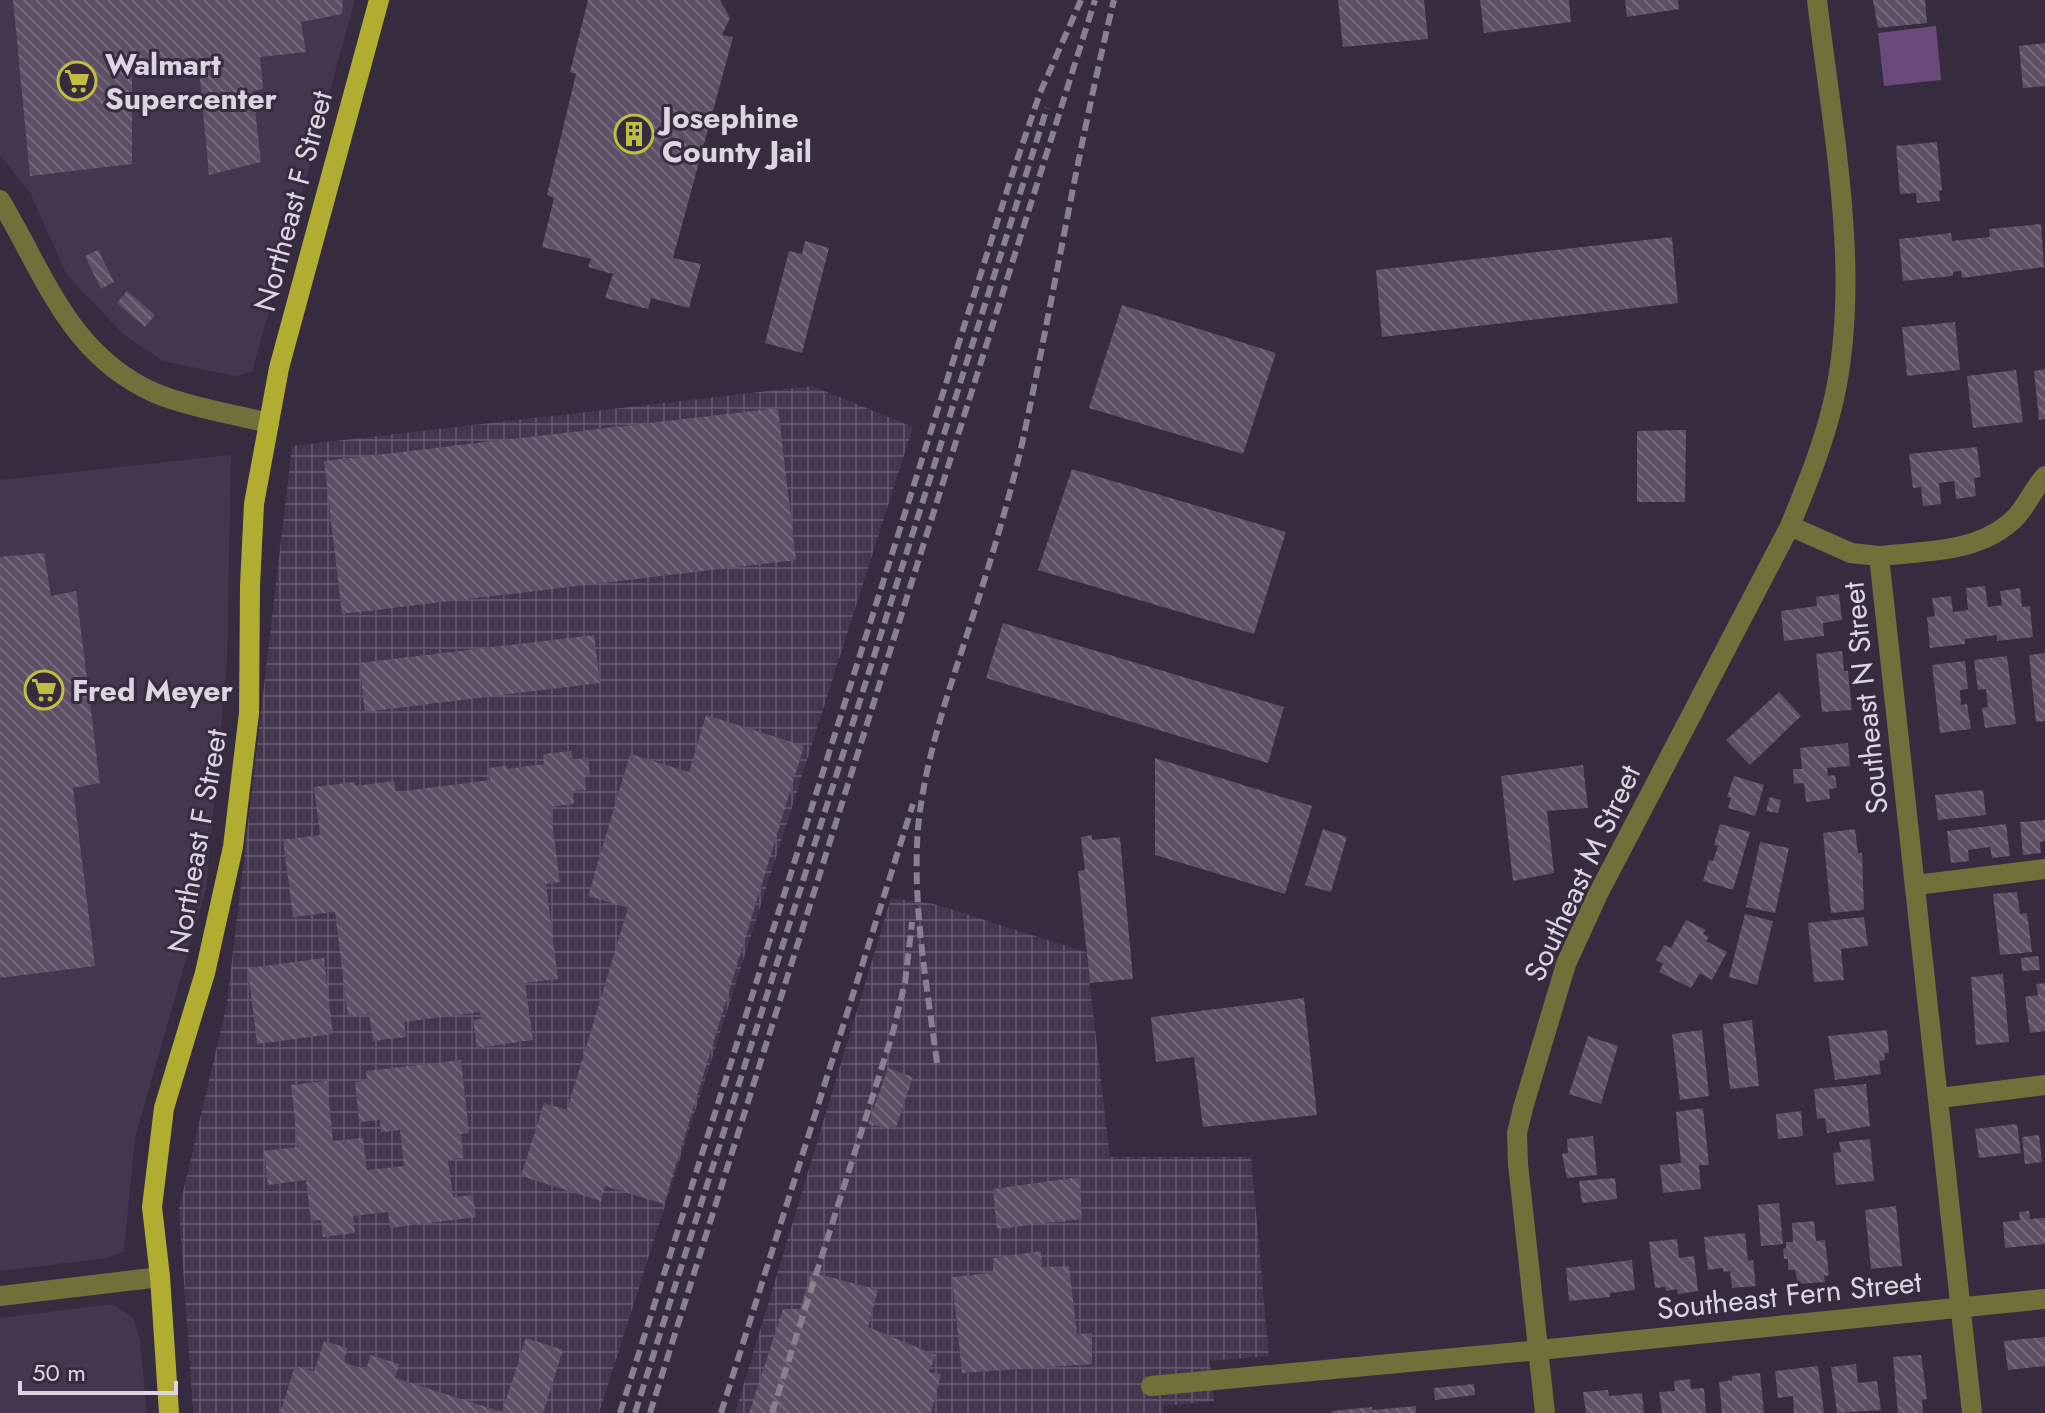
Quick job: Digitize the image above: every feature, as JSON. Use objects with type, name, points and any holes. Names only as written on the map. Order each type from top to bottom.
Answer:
[{"type":"main road","name":"Northeast F Street","points":[[169,1413],[152,1207],[164,1108],[205,973],[233,847],[249,713],[254,504],[279,368],[379,0]]},
{"type":"street","points":[[1790,526],[1815,468],[1834,399],[1844,322],[1845,242],[1817,0]]},
{"type":"street","points":[[0,200],[57,306],[80,337],[101,357],[157,394],[269,423]]},
{"type":"street","points":[[1879,556],[1957,547],[1983,540],[2018,515],[2045,476]]},
{"type":"street","name":"Southeast N Street","points":[[1790,526],[1851,553],[1879,556],[1972,1413]]},
{"type":"street","name":"Southeast M Street","points":[[1545,1413],[1517,1133],[1566,964],[1597,896],[1790,526]]},
{"type":"street","points":[[1916,885],[2045,869]]},
{"type":"street","points":[[1940,1098],[2045,1085]]},
{"type":"street","points":[[0,1296],[160,1277]]},
{"type":"street","name":"Southeast Fern Street","points":[[1151,1386],[2045,1299]]},
{"type":"shaded area","points":[[0,0],[355,0],[252,372],[235,376],[163,361],[124,335],[67,275],[30,193],[0,155]]},
{"type":"shaded area","points":[[1936,26],[1941,80],[1884,86],[1878,33]]},
{"type":"shaded area","points":[[812,386],[913,427],[599,1413],[193,1413],[179,1209],[227,1003],[292,446]]},
{"type":"shaded area","points":[[231,455],[227,662],[206,889],[135,1138],[124,1251],[107,1258],[0,1271],[0,480]]},
{"type":"shaded area","points":[[891,898],[934,904],[1086,952],[1110,1157],[1251,1157],[1269,1356],[1210,1361],[1214,1401],[1163,1406],[1163,1413],[735,1413]]},
{"type":"shaded area","points":[[112,1304],[133,1317],[140,1341],[147,1413],[0,1413],[0,1318]]},
{"type":"building","name":"Walmart Supercenter","points":[[13,0],[343,0],[342,14],[301,22],[306,52],[260,57],[263,89],[253,91],[261,162],[209,175],[199,68],[132,73],[132,164],[30,176]]},
{"type":"building","name":"Josephine County Jail","points":[[588,0],[720,0],[730,18],[722,35],[733,37],[673,258],[701,264],[689,308],[651,298],[648,309],[605,298],[613,274],[588,267],[591,259],[542,247],[554,198],[547,195],[576,74],[570,72]]},
{"type":"building","points":[[1338,0],[1424,0],[1428,39],[1343,47]]},
{"type":"building","points":[[1480,0],[1569,0],[1571,22],[1484,33]]},
{"type":"building","points":[[1625,0],[1678,0],[1679,9],[1627,17]]},
{"type":"building","points":[[1873,0],[1925,0],[1927,23],[1878,28]]},
{"type":"building","points":[[2045,43],[2045,86],[2023,88],[2019,46]]},
{"type":"building","points":[[1937,142],[1942,190],[1939,191],[1940,201],[1917,203],[1916,193],[1900,194],[1896,146]]},
{"type":"building","points":[[2041,224],[2044,267],[1962,278],[1961,271],[1953,272],[1953,276],[1903,281],[1899,239],[1951,233],[1952,241],[1990,237],[1989,229]]},
{"type":"building","points":[[1672,237],[1678,303],[1382,337],[1376,270]]},
{"type":"building","points":[[805,241],[829,248],[802,353],[765,343],[789,251],[802,254]]},
{"type":"building","points":[[98,250],[114,282],[101,289],[85,256]]},
{"type":"building","points":[[127,291],[155,315],[145,327],[117,303]]},
{"type":"building","points":[[1122,305],[1276,353],[1243,454],[1089,408]]},
{"type":"building","points":[[1955,322],[1960,370],[1907,376],[1902,327]]},
{"type":"building","points":[[2045,369],[2045,419],[2039,420],[2034,371]]},
{"type":"building","points":[[2016,370],[2023,422],[1973,428],[1967,376]]},
{"type":"building","points":[[778,408],[796,560],[342,614],[324,461]]},
{"type":"building","points":[[1686,430],[1685,502],[1637,502],[1637,431]]},
{"type":"building","points":[[1977,447],[1981,477],[1974,478],[1976,496],[1956,499],[1954,481],[1939,483],[1941,504],[1923,506],[1921,487],[1913,488],[1909,454]]},
{"type":"building","points":[[1072,469],[1286,532],[1254,634],[1038,570]]},
{"type":"building","name":"Fred Meyer","points":[[44,553],[51,596],[76,591],[100,783],[73,788],[95,966],[0,978],[0,557]]},
{"type":"building","points":[[1985,586],[1988,607],[2002,605],[2000,591],[2020,588],[2022,607],[2030,606],[2033,637],[1997,641],[1997,635],[1965,639],[1965,644],[1930,648],[1927,617],[1935,616],[1932,598],[1951,596],[1953,612],[1968,610],[1966,588]]},
{"type":"building","points":[[1839,594],[1842,620],[1823,623],[1824,636],[1784,641],[1781,611],[1817,606],[1816,597]]},
{"type":"building","points":[[1003,623],[1284,707],[1268,763],[986,678]]},
{"type":"building","points":[[594,635],[600,683],[365,712],[359,663]]},
{"type":"building","points":[[1842,651],[1844,671],[1848,671],[1852,710],[1822,712],[1816,654]]},
{"type":"building","points":[[2045,653],[2045,721],[2036,722],[2029,655]]},
{"type":"building","points":[[2007,656],[2016,724],[1985,728],[1982,708],[1988,707],[1986,689],[1978,690],[1974,660]]},
{"type":"building","points":[[1965,661],[1968,689],[1960,690],[1961,705],[1967,704],[1971,729],[1940,733],[1932,665]]},
{"type":"building","points":[[1779,692],[1801,716],[1750,765],[1726,740]]},
{"type":"building","points":[[706,715],[804,746],[664,1204],[605,1186],[601,1201],[521,1176],[544,1103],[567,1110],[628,908],[588,896],[630,754],[689,772]]},
{"type":"building","points":[[1848,743],[1850,766],[1827,768],[1828,776],[1835,775],[1837,788],[1829,789],[1830,799],[1806,802],[1804,783],[1794,784],[1793,769],[1802,769],[1800,748]]},
{"type":"building","points":[[571,751],[573,760],[588,757],[590,775],[585,776],[586,790],[573,791],[574,804],[550,807],[560,882],[546,884],[558,979],[525,983],[533,1040],[477,1048],[473,1020],[481,1019],[480,1012],[404,1022],[406,1037],[373,1041],[369,1014],[348,1017],[335,912],[293,917],[283,840],[320,835],[314,787],[394,781],[396,792],[490,780],[489,768],[544,764],[543,754]]},
{"type":"building","points":[[1155,758],[1312,806],[1285,894],[1155,855]]},
{"type":"building","points":[[1583,765],[1588,808],[1547,811],[1554,873],[1513,881],[1501,776]]},
{"type":"building","points":[[1734,776],[1764,785],[1755,816],[1728,808],[1731,798],[1727,797]]},
{"type":"building","points":[[1983,790],[1986,815],[1938,820],[1935,795]]},
{"type":"building","points":[[1770,797],[1781,800],[1778,813],[1766,811]]},
{"type":"building","points":[[2045,820],[2045,841],[2040,842],[2041,853],[2023,855],[2020,822]]},
{"type":"building","points":[[1720,824],[1750,832],[1733,890],[1703,881],[1709,860],[1713,861],[1718,846],[1714,845]]},
{"type":"building","points":[[2006,824],[2010,856],[1992,858],[1990,847],[1968,850],[1969,861],[1951,863],[1947,831]]},
{"type":"building","points":[[1323,829],[1347,837],[1331,892],[1305,885]]},
{"type":"building","points":[[1855,829],[1858,853],[1862,853],[1864,910],[1831,913],[1823,833]]},
{"type":"building","points":[[1092,835],[1092,840],[1120,837],[1133,979],[1090,983],[1078,871],[1085,870],[1081,837]]},
{"type":"building","points":[[1760,842],[1789,848],[1775,913],[1746,907]]},
{"type":"building","points":[[2017,892],[2020,914],[2027,913],[2032,952],[2000,955],[1993,894]]},
{"type":"building","points":[[1745,914],[1773,921],[1757,985],[1729,977]]},
{"type":"building","points":[[1864,917],[1868,946],[1841,949],[1844,980],[1814,982],[1808,923]]},
{"type":"building","points":[[1686,920],[1706,930],[1703,934],[1709,937],[1706,941],[1727,952],[1712,980],[1700,973],[1691,988],[1659,972],[1663,964],[1656,960],[1664,945],[1671,948]]},
{"type":"building","points":[[2038,956],[2040,970],[2022,971],[2021,958]]},
{"type":"building","points":[[324,958],[333,1034],[257,1044],[248,968]]},
{"type":"building","points":[[2003,974],[2009,1042],[1976,1045],[1971,977]]},
{"type":"building","points":[[2045,983],[2045,1031],[2030,1033],[2025,997],[2038,995],[2036,984]]},
{"type":"building","points":[[1304,998],[1317,1115],[1203,1127],[1194,1057],[1156,1062],[1151,1017]]},
{"type":"building","points":[[1752,1020],[1759,1086],[1730,1089],[1723,1024]]},
{"type":"building","points":[[1702,1030],[1709,1096],[1680,1100],[1672,1034]]},
{"type":"building","points":[[1887,1030],[1889,1053],[1884,1053],[1885,1060],[1879,1061],[1881,1074],[1835,1080],[1828,1036]]},
{"type":"building","points":[[1588,1036],[1618,1046],[1601,1104],[1569,1094]]},
{"type":"building","points":[[461,1060],[469,1133],[461,1134],[464,1158],[448,1160],[453,1197],[473,1195],[476,1217],[390,1228],[388,1212],[353,1216],[355,1233],[323,1237],[321,1220],[311,1221],[306,1180],[268,1185],[264,1151],[298,1147],[291,1085],[327,1081],[333,1141],[363,1138],[367,1170],[404,1166],[400,1130],[381,1132],[380,1120],[359,1122],[355,1082],[367,1081],[366,1071]]},
{"type":"building","points":[[888,1068],[913,1077],[895,1130],[868,1124]]},
{"type":"building","points":[[1866,1084],[1870,1126],[1827,1133],[1825,1118],[1817,1119],[1814,1089]]},
{"type":"building","points":[[1703,1108],[1709,1165],[1699,1165],[1701,1189],[1663,1193],[1660,1165],[1681,1163],[1676,1112]]},
{"type":"building","points":[[1801,1111],[1803,1136],[1778,1139],[1776,1114]]},
{"type":"building","points":[[2017,1124],[2021,1153],[1979,1158],[1975,1129]]},
{"type":"building","points":[[2039,1135],[2042,1162],[2025,1164],[2022,1137]]},
{"type":"building","points":[[1593,1136],[1597,1175],[1567,1178],[1562,1154],[1568,1153],[1567,1139]]},
{"type":"building","points":[[1870,1139],[1874,1181],[1836,1185],[1833,1153],[1841,1152],[1839,1142]]},
{"type":"building","points":[[1079,1177],[1082,1219],[997,1229],[993,1189]]},
{"type":"building","points":[[1615,1178],[1617,1199],[1582,1203],[1579,1181]]},
{"type":"building","points":[[1779,1203],[1783,1244],[1761,1246],[1758,1205]]},
{"type":"building","points":[[1896,1206],[1902,1266],[1871,1269],[1865,1210]]},
{"type":"building","points":[[2029,1211],[2030,1219],[2045,1218],[2045,1244],[2005,1248],[2003,1222],[2020,1220],[2019,1212]]},
{"type":"building","points":[[1814,1221],[1816,1241],[1825,1240],[1829,1275],[1824,1276],[1825,1282],[1798,1284],[1795,1270],[1788,1270],[1788,1259],[1784,1259],[1783,1249],[1786,1242],[1793,1242],[1792,1223]]},
{"type":"building","points":[[1745,1233],[1748,1261],[1753,1260],[1756,1286],[1732,1288],[1730,1271],[1723,1272],[1723,1268],[1708,1270],[1704,1237]]},
{"type":"building","points":[[1677,1239],[1679,1258],[1694,1256],[1698,1291],[1678,1294],[1677,1289],[1666,1291],[1665,1287],[1655,1288],[1649,1242]]},
{"type":"building","points":[[1041,1251],[1042,1267],[1069,1266],[1077,1334],[1092,1333],[1092,1364],[962,1373],[952,1277],[993,1273],[993,1258]]},
{"type":"building","points":[[1632,1260],[1635,1290],[1610,1293],[1610,1297],[1569,1301],[1566,1268]]},
{"type":"building","points":[[811,1272],[878,1290],[868,1327],[936,1355],[929,1372],[941,1374],[931,1413],[749,1413],[783,1309],[800,1309]]},
{"type":"building","points":[[2045,1337],[2045,1366],[2008,1370],[2004,1341]]},
{"type":"building","points":[[526,1338],[563,1350],[543,1413],[280,1413],[295,1366],[314,1372],[324,1341],[348,1348],[343,1362],[366,1370],[370,1355],[399,1364],[395,1378],[502,1412]]},
{"type":"building","points":[[1921,1355],[1927,1399],[1922,1400],[1923,1413],[1898,1413],[1893,1357]]},
{"type":"building","points":[[1856,1364],[1858,1383],[1877,1381],[1881,1410],[1837,1413],[1831,1367]]},
{"type":"building","points":[[1818,1366],[1824,1413],[1794,1413],[1793,1396],[1778,1398],[1775,1371]]},
{"type":"building","points":[[1760,1373],[1764,1413],[1722,1413],[1719,1382],[1732,1380],[1732,1376]]},
{"type":"building","points":[[1690,1379],[1691,1389],[1704,1388],[1706,1413],[1662,1413],[1659,1392],[1675,1391],[1674,1381]]},
{"type":"building","points":[[1474,1384],[1475,1395],[1435,1400],[1434,1388]]},
{"type":"building","points":[[1608,1390],[1609,1396],[1642,1393],[1644,1413],[1586,1413],[1583,1392]]},
{"type":"building","points":[[1416,1406],[1416,1413],[1332,1413],[1372,1407],[1372,1410]]},
{"type":"railway","points":[[620,1413],[1012,175],[1040,93],[1081,0]]},
{"type":"railway","points":[[650,1413],[1095,0]]},
{"type":"railway","points":[[937,1063],[917,887],[921,805],[936,736],[995,546],[1022,444],[1114,0]]},
{"type":"railway","points":[[635,1413],[1047,108]]},
{"type":"railway","points":[[721,1413],[913,804]]},
{"type":"railway","points":[[772,1413],[893,1032],[905,983],[912,922]]},
{"type":"place","name":"Walmart Supercenter","points":[[77,81]]},
{"type":"place","name":"Josephine County Jail","points":[[634,134]]},
{"type":"place","name":"Fred Meyer","points":[[44,690]]}]
